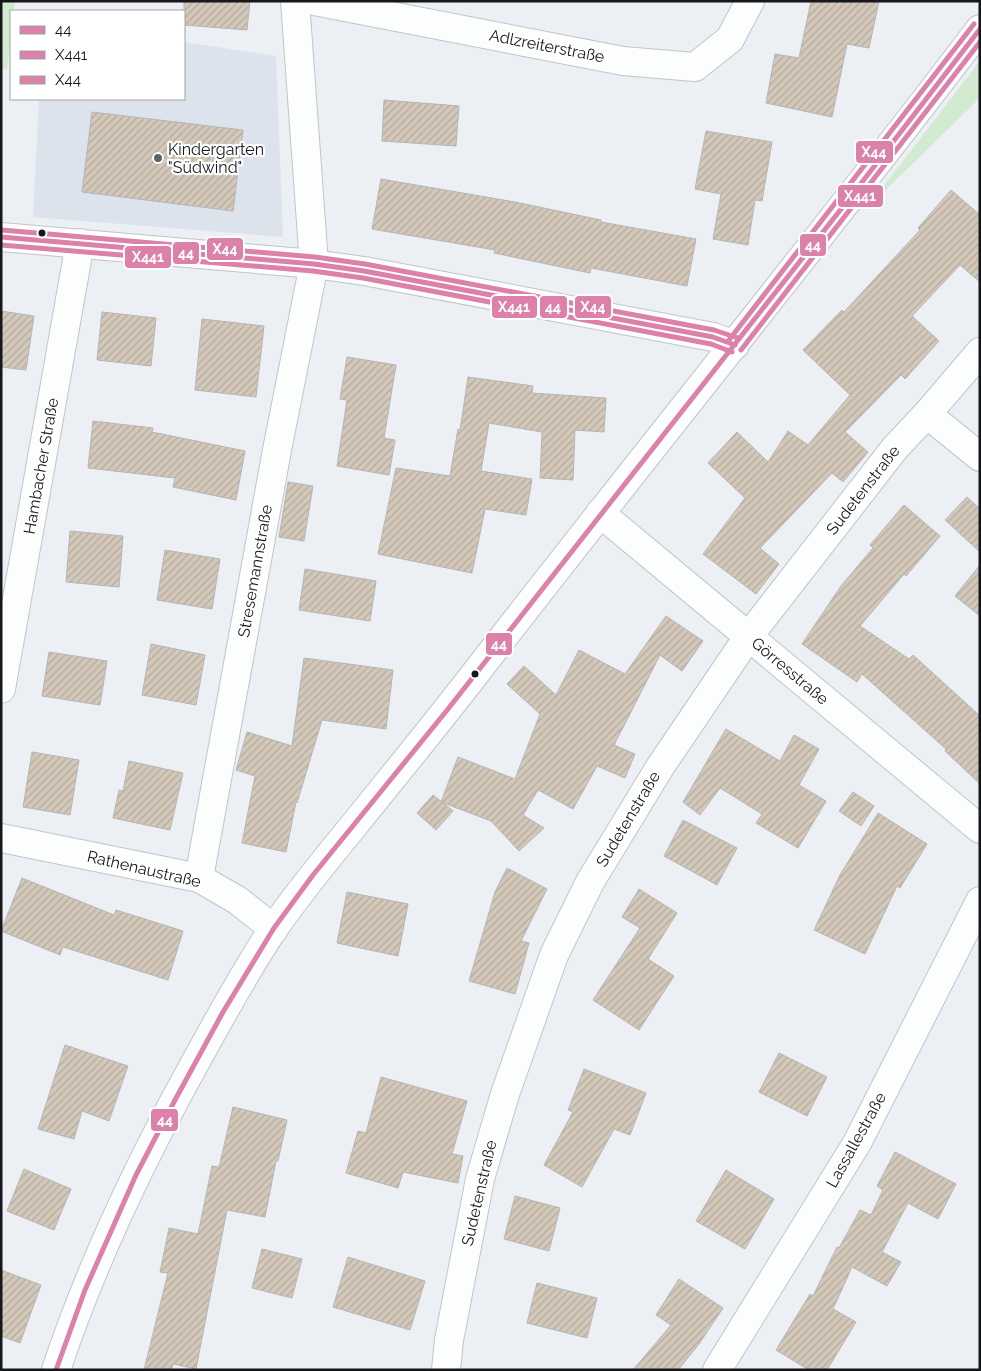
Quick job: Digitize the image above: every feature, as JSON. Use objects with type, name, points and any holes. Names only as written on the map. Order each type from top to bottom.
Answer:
[{"type":"street","name":"Stresemannstraße","points":[[199,878],[277,450],[314,264],[295,1]]},
{"type":"street","name":"Adlzreiterstraße","points":[[314,1],[623,61],[695,67],[730,39],[750,1]]},
{"type":"street","points":[[56,1370],[72,1321],[112,1224],[158,1129],[218,1020],[274,929],[318,870],[735,344],[980,29]]},
{"type":"street","points":[[1,237],[314,264],[374,272],[668,328],[713,337],[735,344]]},
{"type":"street","name":"Hambacher Straße","points":[[1,689],[80,243]]},
{"type":"street","name":"Sudetenstraße","points":[[446,1370],[450,1330],[480,1179],[504,1094],[554,954],[590,882],[660,767],[748,637],[895,448],[980,352]]},
{"type":"street","points":[[927,414],[980,457]]},
{"type":"street","name":"Görresstraße","points":[[600,513],[980,829]]},
{"type":"street","name":"Rathenaustraße","points":[[1,838],[199,878],[237,900],[274,929]]},
{"type":"street","name":"Lassallestraße","points":[[718,1370],[857,1143],[980,901]]},
{"type":"shaded area","name":"Kindergarten \"Südwind\"","points":[[185,42],[276,56],[283,237],[33,217],[39,100],[185,100]]},
{"type":"green space","points":[[1,1],[15,1],[14,10],[10,10],[10,43],[7,69],[1,68]]},
{"type":"green space","points":[[980,61],[980,98],[866,209]]},
{"type":"building","points":[[184,1],[250,1],[247,30],[185,25]]},
{"type":"building","points":[[811,1],[879,1],[869,48],[847,44],[832,117],[766,103],[775,54],[799,58]]},
{"type":"building","points":[[384,100],[459,106],[456,146],[382,141]]},
{"type":"building","name":"Kindergarten \"Südwind\"","points":[[92,112],[243,130],[233,211],[82,192]]},
{"type":"building","points":[[706,131],[772,142],[762,201],[755,200],[748,245],[713,239],[721,194],[695,189]]},
{"type":"building","points":[[381,179],[515,202],[601,220],[601,222],[696,239],[687,286],[591,268],[590,273],[494,253],[495,250],[372,229]]},
{"type":"building","points":[[951,190],[980,215],[980,282],[960,265],[912,316],[939,341],[905,379],[901,375],[845,432],[868,452],[843,482],[832,473],[760,548],[779,564],[756,594],[703,554],[745,498],[708,463],[737,432],[768,462],[788,431],[808,445],[850,395],[803,350],[842,310],[844,312],[920,230],[918,228]]},
{"type":"building","points":[[1,311],[34,316],[26,370],[1,367]]},
{"type":"building","points":[[102,312],[156,318],[151,366],[97,360]]},
{"type":"building","points":[[202,319],[264,326],[256,397],[195,390]]},
{"type":"building","points":[[347,357],[396,365],[384,438],[395,440],[389,475],[337,466],[347,400],[340,399]]},
{"type":"building","points":[[468,377],[533,386],[532,393],[606,398],[604,432],[575,430],[573,480],[540,478],[542,432],[489,423],[481,471],[532,479],[526,515],[485,509],[472,573],[378,554],[396,468],[450,476],[458,429],[460,430]]},
{"type":"building","points":[[93,421],[153,428],[152,432],[245,451],[236,500],[173,487],[175,478],[88,468]]},
{"type":"building","points":[[288,482],[313,486],[304,541],[279,537]]},
{"type":"building","points":[[967,497],[980,509],[980,552],[945,520]]},
{"type":"building","points":[[904,505],[940,536],[906,576],[904,574],[860,626],[909,659],[913,655],[980,716],[980,784],[945,751],[946,749],[862,674],[857,682],[802,644],[841,586],[873,548],[870,545]]},
{"type":"building","points":[[70,531],[123,536],[119,587],[66,582]]},
{"type":"building","points":[[165,550],[220,559],[212,609],[157,600]]},
{"type":"building","points":[[980,565],[980,616],[955,596]]},
{"type":"building","points":[[305,569],[376,581],[370,621],[299,610]]},
{"type":"building","points":[[666,616],[703,641],[682,671],[660,655],[614,745],[635,754],[625,778],[597,766],[573,809],[538,790],[523,815],[544,828],[519,851],[491,821],[441,802],[458,757],[515,779],[540,714],[507,684],[524,666],[556,695],[579,650],[625,674]]},
{"type":"building","points":[[151,644],[205,655],[196,705],[142,695]]},
{"type":"building","points":[[49,652],[107,661],[100,705],[42,696]]},
{"type":"building","points":[[304,658],[393,670],[386,729],[322,720],[296,802],[286,852],[242,843],[255,776],[236,770],[247,732],[292,746]]},
{"type":"building","points":[[726,729],[780,761],[794,735],[819,749],[799,785],[826,801],[798,848],[756,823],[762,814],[720,788],[700,815],[683,802]]},
{"type":"building","points":[[32,752],[79,760],[70,815],[23,807]]},
{"type":"building","points":[[129,761],[183,773],[170,830],[113,818],[119,790],[123,791]]},
{"type":"building","points":[[853,792],[874,806],[861,826],[839,811]]},
{"type":"building","points":[[433,795],[453,811],[436,830],[417,813]]},
{"type":"building","points":[[878,813],[927,844],[900,888],[897,886],[865,954],[814,930],[840,875]]},
{"type":"building","points":[[683,820],[737,848],[717,885],[664,856]]},
{"type":"building","points":[[507,868],[547,889],[521,941],[529,943],[515,994],[469,981],[495,892]]},
{"type":"building","points":[[22,878],[114,915],[116,910],[183,931],[168,980],[63,947],[60,955],[1,931]]},
{"type":"building","points":[[639,889],[677,913],[648,959],[674,976],[639,1030],[593,1000],[640,928],[622,917]]},
{"type":"building","points":[[347,892],[408,904],[398,956],[337,943]]},
{"type":"building","points":[[65,1045],[128,1066],[109,1121],[82,1111],[74,1139],[38,1129]]},
{"type":"building","points":[[779,1053],[827,1077],[807,1116],[759,1092]]},
{"type":"building","points":[[584,1069],[646,1093],[630,1135],[614,1129],[582,1187],[544,1165],[573,1112],[568,1110]]},
{"type":"building","points":[[381,1077],[467,1101],[452,1154],[463,1156],[458,1183],[403,1172],[398,1188],[346,1173],[358,1131],[366,1133]]},
{"type":"building","points":[[233,1107],[287,1120],[278,1161],[276,1161],[265,1217],[227,1210],[196,1369],[173,1364],[172,1370],[144,1370],[168,1273],[160,1272],[169,1228],[198,1234],[212,1166],[219,1167]]},
{"type":"building","points":[[895,1152],[956,1184],[938,1219],[908,1203],[882,1252],[901,1262],[887,1286],[852,1267],[833,1309],[856,1322],[827,1370],[809,1370],[776,1350],[810,1294],[813,1296],[837,1247],[839,1248],[860,1210],[871,1215],[883,1190],[877,1186]]},
{"type":"building","points":[[24,1169],[71,1189],[54,1230],[7,1211]]},
{"type":"building","points":[[726,1170],[774,1199],[745,1249],[696,1221]]},
{"type":"building","points":[[515,1196],[560,1208],[549,1251],[504,1239]]},
{"type":"building","points":[[262,1249],[302,1259],[292,1298],[252,1288]]},
{"type":"building","points":[[348,1257],[425,1281],[410,1330],[333,1307]]},
{"type":"building","points":[[1,1270],[41,1285],[20,1343],[1,1336]]},
{"type":"building","points":[[679,1279],[723,1308],[699,1344],[678,1370],[633,1370],[671,1325],[656,1315]]},
{"type":"building","points":[[537,1283],[597,1298],[587,1338],[527,1323]]},
{"type":"transit line","name":"X44","points":[[729,340],[974,24]]},
{"type":"transit line","name":"44","points":[[56,1370],[85,1290],[136,1175],[223,1012],[274,928],[313,875],[448,709],[856,190],[980,29]]},
{"type":"transit line","name":"X441","points":[[741,350],[980,42]]},
{"type":"transit line","name":"X44","points":[[2,230],[315,257],[365,264],[714,330],[738,338]]},
{"type":"transit line","name":"44","points":[[1,237],[314,264],[364,271],[713,337],[735,345]]},
{"type":"transit line","name":"X441","points":[[1,245],[313,271],[363,278],[711,344],[732,352]]},
{"type":"place","name":"Kindergarten \"Südwind\"","points":[[158,158]]}]
